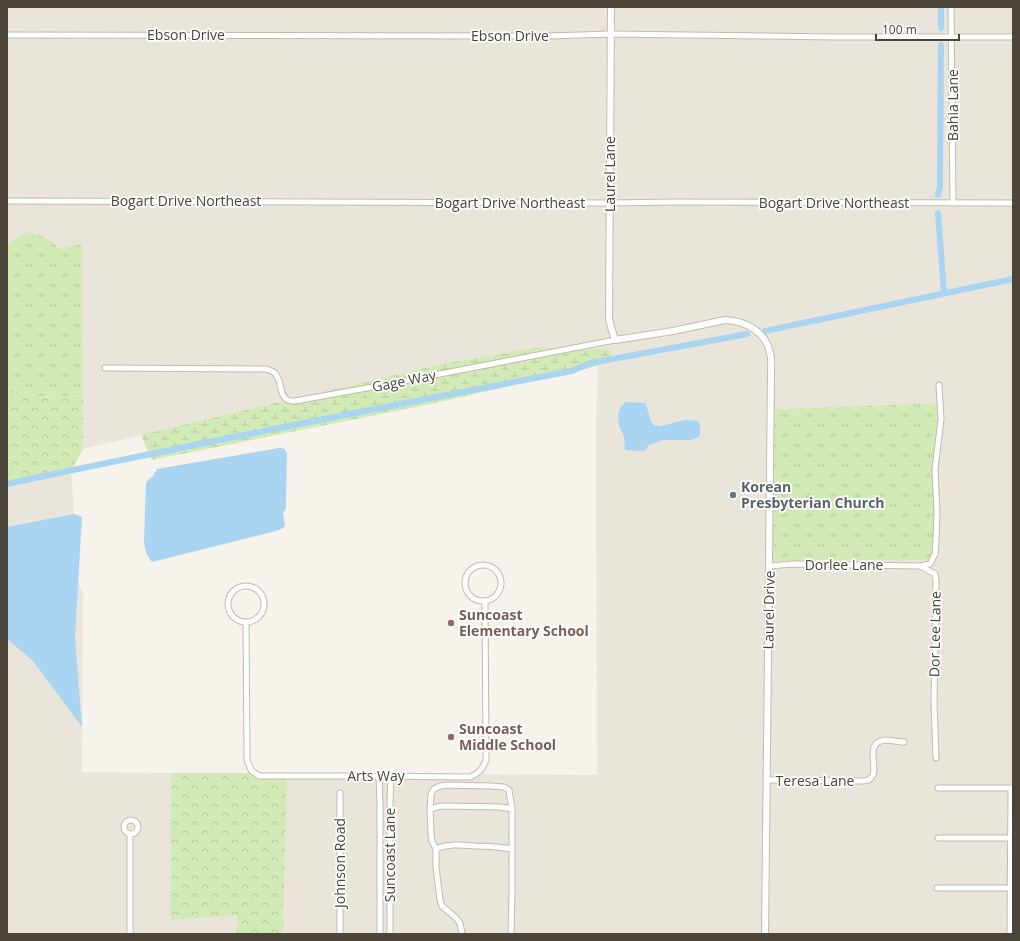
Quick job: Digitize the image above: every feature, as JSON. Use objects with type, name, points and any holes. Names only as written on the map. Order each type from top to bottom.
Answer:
[{"type":"street","name":"Laurel Lane","points":[[611,7],[609,319],[615,340]]},
{"type":"street","name":"Bahia Lane","points":[[951,7],[953,203]]},
{"type":"street","name":"Ebson Drive","points":[[7,35],[549,36],[611,34],[1013,37]]},
{"type":"street","name":"Bogart Drive Northeast","points":[[7,201],[1013,203]]},
{"type":"street","name":"Laurel Drive","points":[[718,321],[731,320],[750,326],[765,340],[771,354],[772,375],[765,934]]},
{"type":"street","name":"Gage Way","points":[[105,368],[272,370],[276,374],[284,396],[288,400],[295,401],[615,340],[673,331],[718,321]]},
{"type":"street","points":[[920,566],[930,564],[935,554],[937,512],[935,469],[940,419],[939,385]]},
{"type":"street","name":"Dorlee Lane","points":[[769,566],[794,564],[920,566]]},
{"type":"street","points":[[487,565],[498,572],[501,578],[500,590],[496,596],[491,600],[485,601],[474,599],[469,596],[466,591],[465,579],[470,569],[475,566],[487,565]]},
{"type":"street","name":"Dor Lee Lane","points":[[920,566],[935,574],[936,580],[934,704],[936,758]]},
{"type":"street","points":[[245,585],[256,588],[263,597],[264,603],[264,609],[261,614],[252,621],[246,622],[235,619],[231,615],[228,604],[228,599],[234,589],[245,585]]},
{"type":"street","name":"Arts Way","points":[[246,622],[246,760],[251,770],[259,776],[470,776],[477,774],[483,768],[486,760],[485,601]]},
{"type":"street","name":"Teresa Lane","points":[[767,780],[869,780],[873,775],[873,755],[874,748],[877,743],[884,740],[904,742]]},
{"type":"street","name":"Suncoast Lane","points":[[379,776],[380,934]]},
{"type":"street","name":"Suncoast Lane","points":[[390,934],[390,802],[392,776]]},
{"type":"street","points":[[462,934],[460,923],[442,906],[440,900],[436,867],[436,849],[432,841],[431,834],[430,809],[431,794],[434,789],[440,786],[504,787],[509,790],[512,809],[511,934]]},
{"type":"street","points":[[938,788],[1012,788],[1010,934]]},
{"type":"street","name":"Johnson Road","points":[[340,793],[340,934]]},
{"type":"street","points":[[430,809],[441,806],[501,807],[512,809]]},
{"type":"street","points":[[130,834],[130,934]]},
{"type":"street","points":[[938,838],[1012,838]]},
{"type":"street","points":[[436,849],[448,845],[512,848]]},
{"type":"street","points":[[937,888],[1011,888]]},
{"type":"shaded area","points":[[7,7],[607,7],[606,311],[612,343],[725,323],[737,324],[754,332],[766,348],[768,375],[762,934],[283,934],[287,773],[597,775],[596,425],[598,366],[609,360],[530,348],[442,364],[83,449],[82,244],[60,248],[43,236],[28,232],[7,244]],"holes":[[[647,406],[650,420],[653,424],[657,425],[666,425],[684,420],[698,421],[673,440],[664,440],[648,446],[624,445],[624,437],[619,425],[619,411]]]},
{"type":"shaded area","points":[[614,7],[1013,7],[1013,934],[768,934],[772,561],[936,560],[942,403],[774,409],[774,360],[772,346],[764,333],[758,328],[738,319],[725,317],[617,337],[613,319]]},
{"type":"shaded area","points":[[71,471],[79,585],[83,593],[82,772],[171,773],[171,920],[237,915],[237,934],[7,934],[7,484]]},
{"type":"green space","points":[[27,232],[43,236],[60,248],[82,244],[83,396],[54,397],[25,395],[7,388],[7,244]]},
{"type":"green space","points":[[530,348],[598,349],[609,350],[612,354],[609,360],[598,366],[431,404],[152,460],[141,435],[442,364]]},
{"type":"green space","points":[[7,388],[25,395],[54,397],[83,396],[83,449],[71,471],[7,484]]},
{"type":"green space","points":[[942,403],[936,560],[772,561],[774,409]]},
{"type":"green space","points":[[171,773],[287,773],[283,934],[237,934],[237,915],[171,920]]},
{"type":"water","points":[[627,402],[645,403],[653,424],[659,426],[685,420],[698,421],[700,425],[699,437],[691,440],[664,440],[648,446],[646,450],[642,451],[625,450],[624,437],[620,428],[618,416],[621,406]]},
{"type":"water","points":[[279,448],[284,449],[287,453],[286,509],[283,513],[285,527],[276,531],[152,562],[147,555],[144,543],[146,482],[153,476],[157,469]]},
{"type":"water","points":[[74,514],[82,517],[75,637],[82,727],[33,661],[7,639],[7,527]]},
{"type":"waterway","points":[[941,7],[941,28]]},
{"type":"waterway","points":[[938,195],[940,187],[941,45]]},
{"type":"waterway","points":[[938,213],[944,293]]},
{"type":"waterway","points":[[765,331],[1013,279]]},
{"type":"waterway","points":[[7,484],[289,426],[572,371],[591,363],[747,334]]},
{"type":"place","name":"Korean Presbyterian Church","points":[[733,495]]},
{"type":"place","name":"Suncoast Elementary School","points":[[451,623]]},
{"type":"place","name":"Suncoast Middle School","points":[[451,737]]}]
